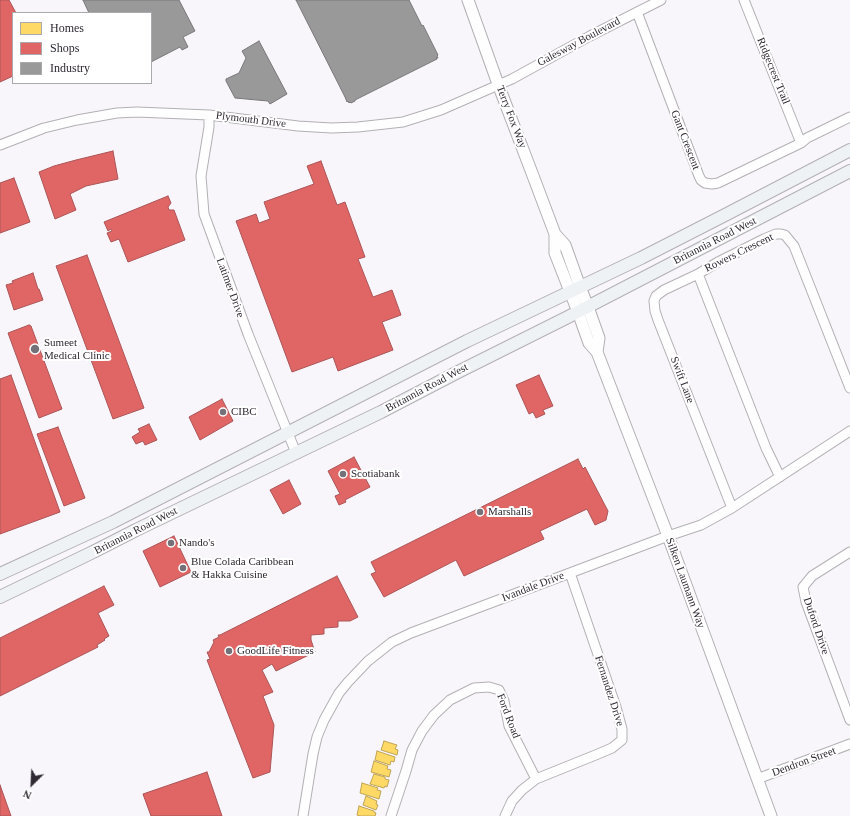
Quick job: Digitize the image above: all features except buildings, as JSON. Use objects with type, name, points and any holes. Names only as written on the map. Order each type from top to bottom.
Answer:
[{"type":"main road","name":"Britannia Road West","points":[[0,574],[113,522],[467,342],[648,254],[850,150]]},
{"type":"main road","name":"Britannia Road West","points":[[0,598],[142,527],[381,412],[850,171]]},
{"type":"street","name":"Terry Fox Way","points":[[468,0],[498,84],[556,234],[555,253],[575,289],[583,309]]},
{"type":"street","name":"Galesway Boulevard","points":[[498,84],[512,79],[590,36],[661,0]]},
{"type":"street","name":"Ridgecrest Trail","points":[[744,0],[801,142]]},
{"type":"street","name":"Gant Crescent","points":[[637,12],[698,176],[703,182],[708,184],[718,183],[850,117]]},
{"type":"street","name":"Plymouth Drive","points":[[0,145],[44,128],[117,113],[137,112],[209,115],[298,126],[331,128],[358,127],[402,122],[441,110],[498,84]]},
{"type":"street","name":"Latimer Drive","points":[[209,115],[209,127],[201,176],[204,214],[236,305],[296,453]]},
{"type":"street","name":"Rowers Crescent","points":[[780,477],[766,448],[698,274],[724,259],[772,236],[781,234],[785,235],[794,246],[850,388]]},
{"type":"street","name":"Swift Lane","points":[[698,274],[658,293],[654,298],[655,311],[732,508]]},
{"type":"street","name":"Silken Laumann Way","points":[[583,309],[598,338],[597,352],[668,536],[771,816]]},
{"type":"street","name":"Ivandale Drive","points":[[303,816],[313,754],[317,737],[324,720],[348,682],[368,661],[392,642],[411,633],[668,536],[701,525],[732,508],[850,431]]},
{"type":"street","name":"Duford Drive","points":[[850,552],[812,576],[803,587],[806,602],[850,720]]},
{"type":"street","name":"Fernandez Drive","points":[[505,816],[512,801],[522,790],[536,779],[612,748],[622,740],[622,729],[616,707],[604,676],[570,573]]},
{"type":"street","name":"Ford Road","points":[[391,816],[412,750],[422,731],[434,715],[450,700],[474,688],[489,687],[499,690],[504,701],[509,726],[536,779]]},
{"type":"street","name":"Dendron Street","points":[[757,779],[850,744]]},
{"type":"place","name":"Sumeet Medical Clinic","points":[[35,349]]},
{"type":"place","name":"CIBC","points":[[223,412]]},
{"type":"place","name":"Scotiabank","points":[[343,474]]},
{"type":"place","name":"Marshalls","points":[[480,512]]},
{"type":"place","name":"Nando's","points":[[171,543]]},
{"type":"place","name":"Blue Colada Caribbean & Hakka Cuisine","points":[[183,568]]},
{"type":"place","name":"GoodLife Fitness","points":[[229,651]]}]
